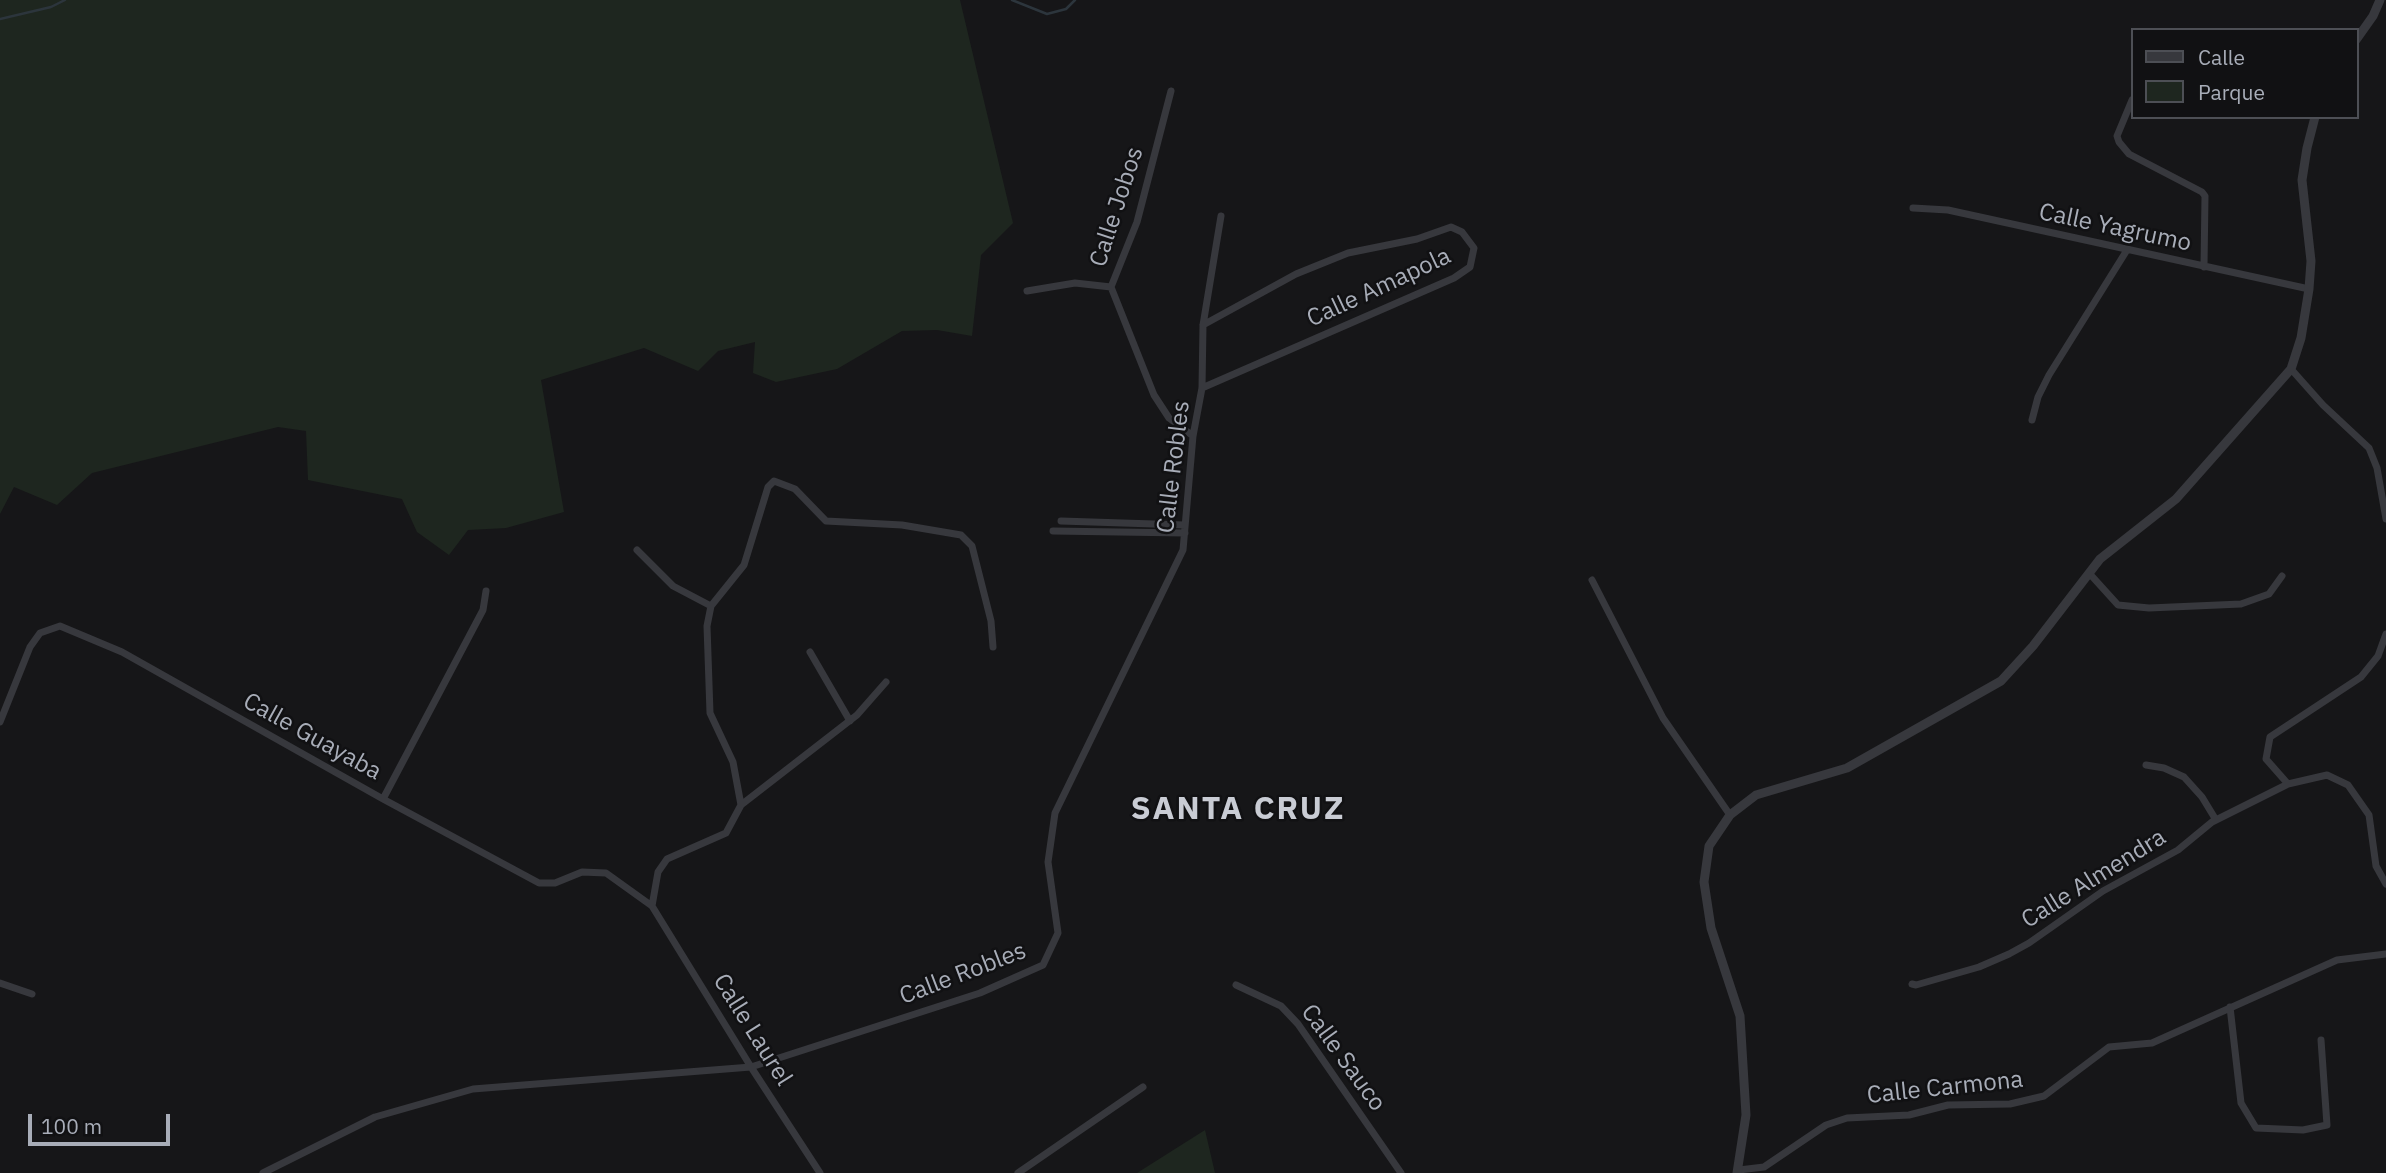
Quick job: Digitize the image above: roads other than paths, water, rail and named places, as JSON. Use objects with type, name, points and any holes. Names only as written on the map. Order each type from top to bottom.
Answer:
[{"type":"street","points":[[2358,37],[2373,16],[2380,0]]},
{"type":"street","name":"Calle Jobos","points":[[1171,92],[1137,222],[1111,287],[1154,395],[1168,418],[1193,436]]},
{"type":"street","points":[[2130,105],[2117,136],[2119,142],[2129,154],[2205,196],[2204,267]]},
{"type":"street","points":[[1738,1172],[1746,1115],[1740,1016],[1711,928],[1704,882],[1709,846],[1730,815],[1756,795],[1847,768],[1990,688],[2011,672],[2100,559],[2176,499],[2291,369],[2301,338],[2309,289],[2311,261],[2302,180],[2314,119]]},
{"type":"street","name":"Calle Yagrumo","points":[[1913,208],[1948,210],[2309,289]]},
{"type":"street","name":"Calle Robles","points":[[263,1173],[375,1117],[473,1089],[751,1067],[980,993],[1044,965],[1058,933],[1048,862],[1055,813],[1183,550],[1193,436],[1202,388],[1203,326],[1221,216]]},
{"type":"street","name":"Calle Amapola","points":[[1202,388],[1454,278],[1470,267],[1474,247],[1462,232],[1451,227],[1417,239],[1348,253],[1296,274],[1203,326]]},
{"type":"street","points":[[2032,420],[2038,397],[2049,375],[2127,250]]},
{"type":"street","points":[[1027,291],[1075,284],[1111,287]]},
{"type":"street","points":[[2291,369],[2323,405],[2369,448],[2376,468],[2386,519]]},
{"type":"street","points":[[741,805],[733,762],[710,713],[707,626],[711,606],[744,565],[768,487],[774,481],[795,489],[826,521],[902,525],[961,535],[972,546],[991,621],[992,647]]},
{"type":"street","points":[[1061,521],[1185,529]]},
{"type":"street","points":[[1054,531],[1185,529]]},
{"type":"street","points":[[637,550],[673,586],[711,606]]},
{"type":"street","points":[[2089,573],[2118,605],[2149,608],[2241,604],[2269,594],[2282,576]]},
{"type":"street","points":[[1592,580],[1663,718],[1730,815]]},
{"type":"street","points":[[383,799],[483,610],[486,591]]},
{"type":"street","name":"Calle Guayaba","points":[[0,722],[30,647],[40,633],[60,626],[122,652],[383,799],[539,883],[555,883],[582,872],[606,873],[652,906]]},
{"type":"street","points":[[2288,784],[2266,760],[2270,737],[2361,677],[2378,656],[2386,634]]},
{"type":"street","points":[[810,652],[850,720]]},
{"type":"street","points":[[652,906],[658,873],[667,859],[726,833],[741,805],[850,720],[886,682]]},
{"type":"street","points":[[2146,765],[2164,768],[2184,777],[2202,797],[2216,820]]},
{"type":"street","name":"Calle Almendra","points":[[1912,984],[1979,967],[2029,943],[2103,891],[2178,850],[2216,820],[2288,784],[2327,775],[2348,785],[2369,815],[2376,866],[2386,884]]},
{"type":"street","name":"Calle Laurel","points":[[652,906],[820,1173]]},
{"type":"street","name":"Calle Carmona","points":[[1738,1172],[1764,1167],[1826,1125],[1847,1118],[1909,1115],[1948,1105],[2010,1104],[2044,1096],[2109,1047],[2152,1043],[2337,960],[2386,954]]},
{"type":"street","points":[[0,983],[32,994]]},
{"type":"street","name":"Calle Sauco","points":[[1236,985],[1281,1006],[1298,1024],[1401,1173]]},
{"type":"street","points":[[2230,1007],[2241,1103],[2256,1128],[2303,1130],[2327,1125],[2321,1040]]},
{"type":"street","points":[[1018,1173],[1143,1087]]},
{"type":"waterway","points":[[0,19],[51,7],[65,0]]},
{"type":"waterway","points":[[1012,0],[1047,14],[1066,9],[1075,0]]},
{"type":"district","name":"SANTA CRUZ","points":[[1238,810]]}]
